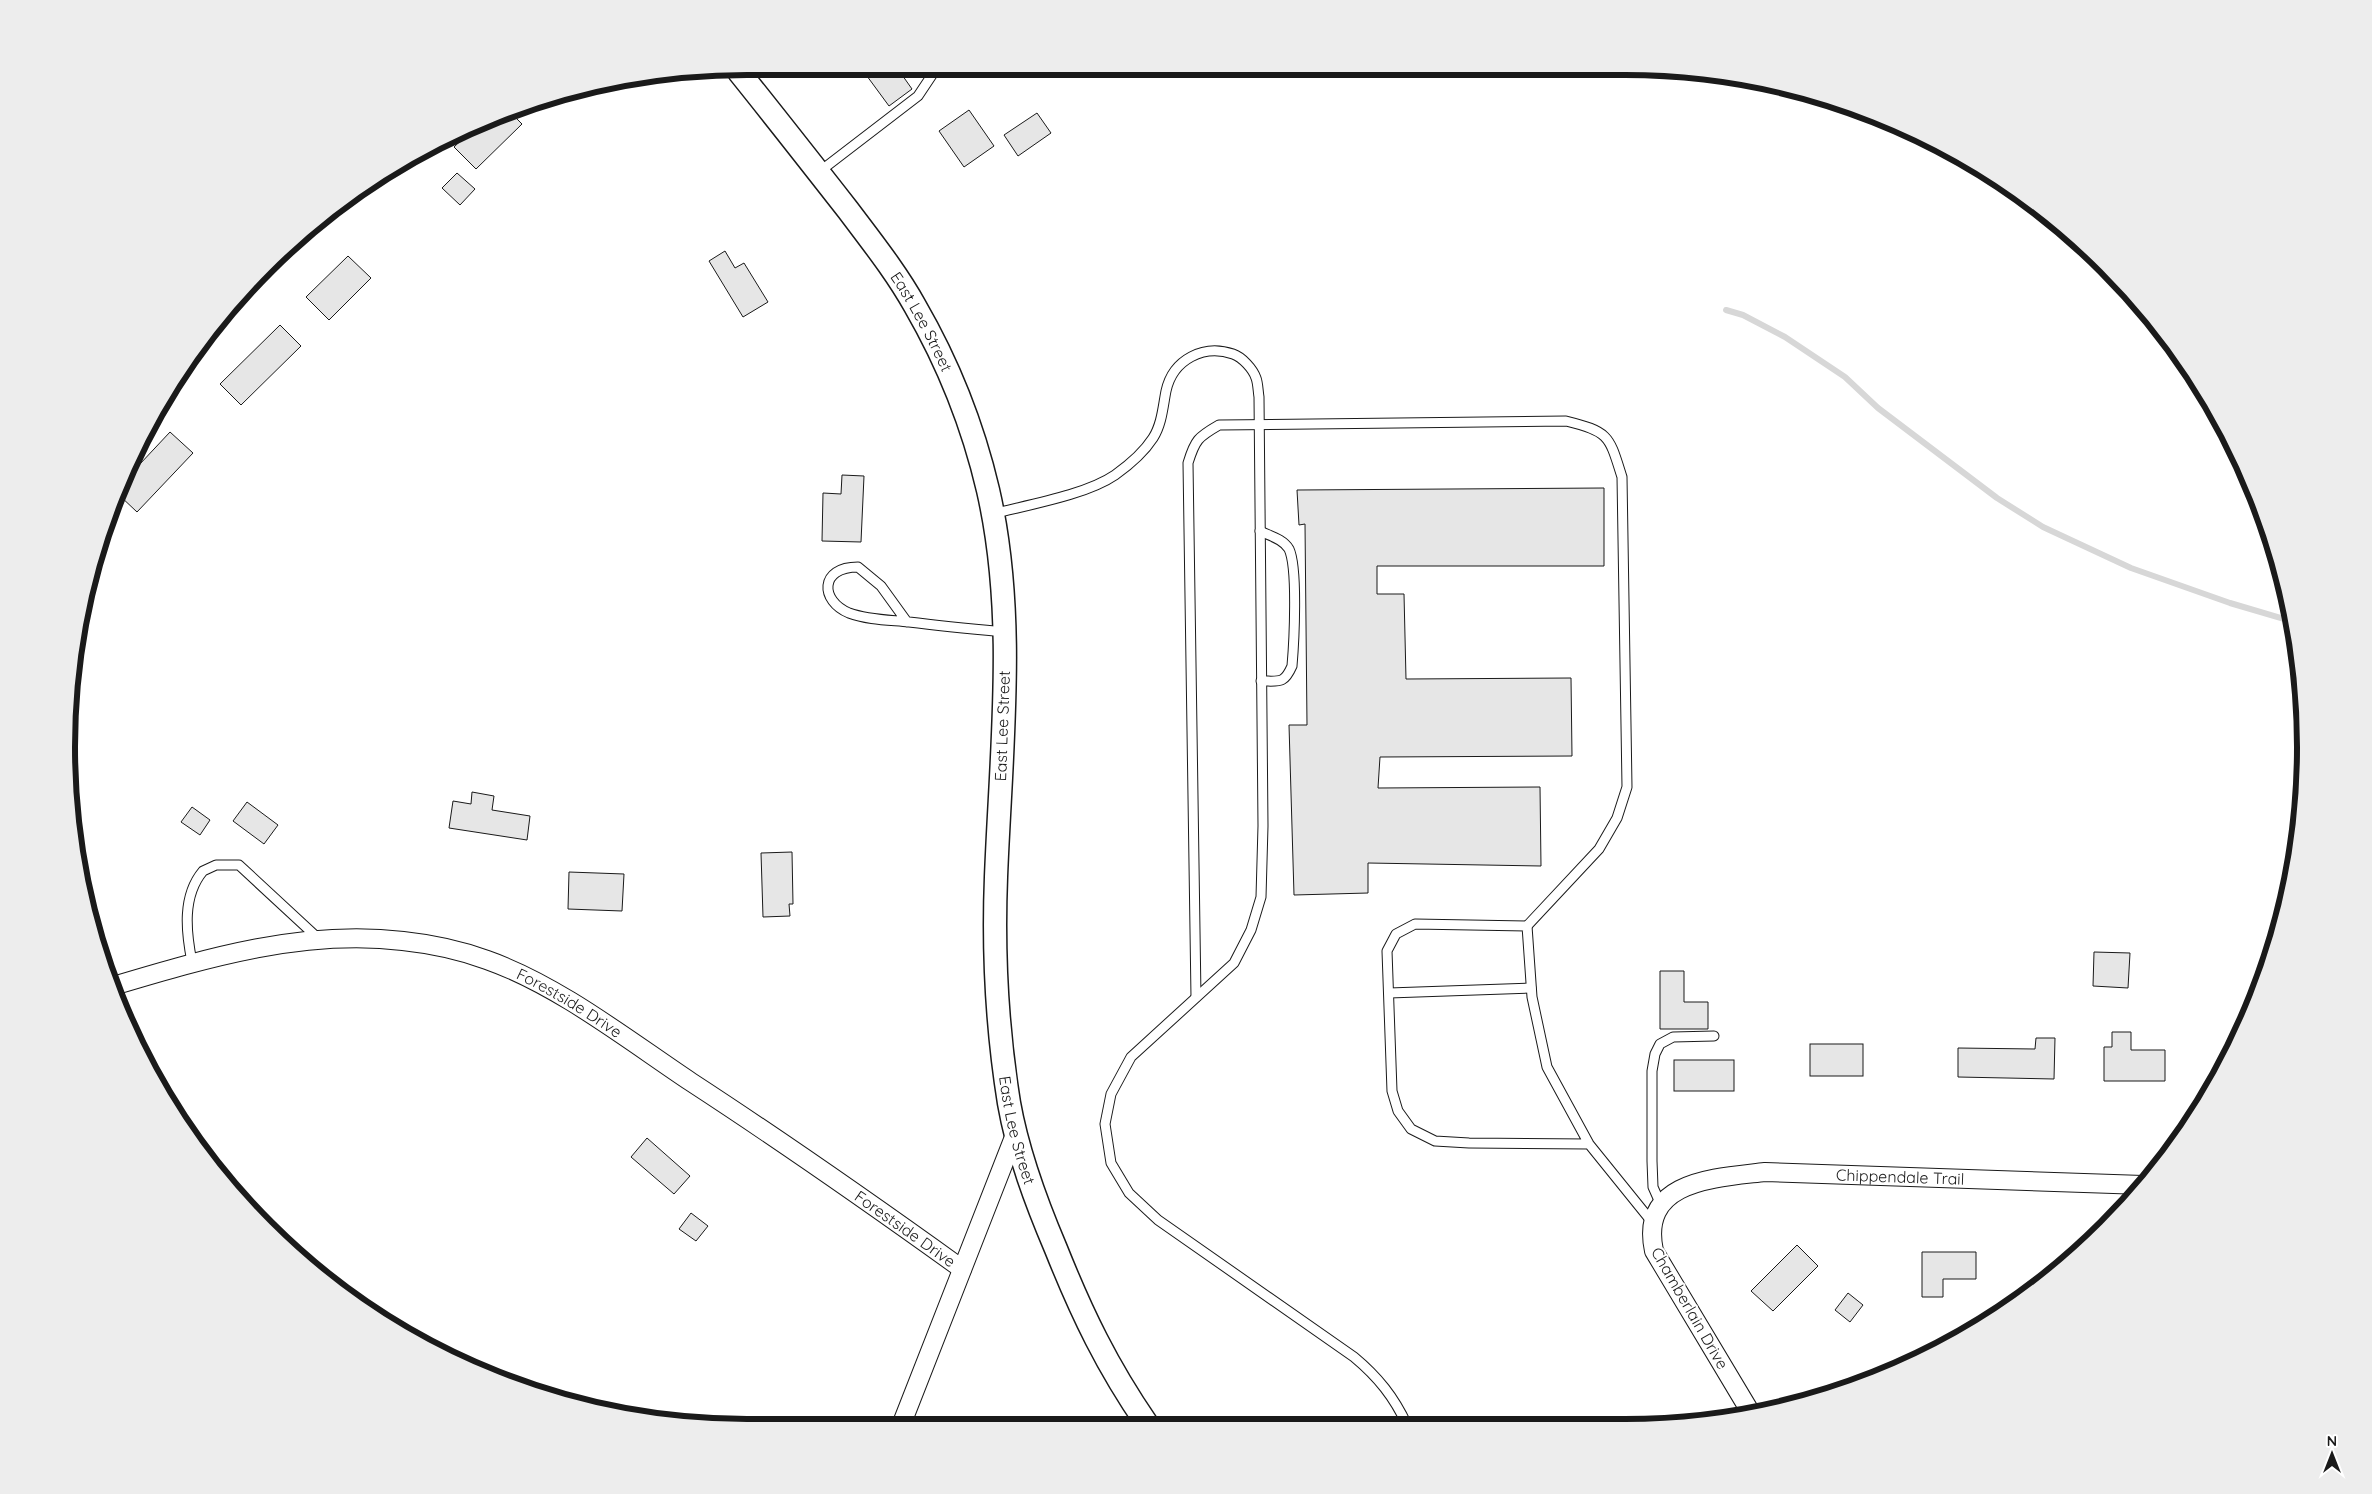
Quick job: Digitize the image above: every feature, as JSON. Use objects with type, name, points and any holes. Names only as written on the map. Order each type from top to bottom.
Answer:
[{"type":"street","name":"East Lee Street","points":[[742,75],[819,172],[888,264],[915,305],[938,349],[967,417],[992,514],[1003,586],[1004,632],[995,956],[998,1007],[1007,1086],[1016,1132],[1032,1194],[1084,1318],[1119,1383],[1144,1419]]},
{"type":"street","name":"Forestside Drive","points":[[119,984],[192,962],[257,947],[359,938],[402,941],[446,948],[488,960],[554,991],[819,1167],[962,1268]]},
{"type":"street","points":[[904,1419],[1016,1132]]},
{"type":"street","name":"Chippendale Trail","points":[[1663,1202],[1685,1187],[1711,1179],[1765,1172],[2134,1186]]},
{"type":"street","name":"Chamberlain Drive","points":[[1663,1202],[1652,1222],[1650,1237],[1654,1251],[1748,1407]]},
{"type":"lane","points":[[819,172],[918,96],[932,75]]},
{"type":"lane","points":[[992,514],[1086,489],[1114,476],[1154,438],[1162,414],[1166,389],[1172,374],[1182,363],[1197,352],[1217,350],[1235,354],[1246,363],[1256,377],[1259,424],[1261,897],[1251,930],[1234,963],[1131,1057],[1110,1094],[1105,1124],[1111,1163],[1130,1193],[1158,1220],[1377,1376],[1395,1400],[1404,1419]]},
{"type":"lane","points":[[1196,997],[1188,463],[1192,447],[1199,436],[1219,425],[1259,424],[1566,421],[1595,428],[1611,443],[1622,477],[1627,787],[1617,818],[1599,849],[1527,926],[1532,988],[1547,1067],[1589,1144],[1652,1222]]},
{"type":"lane","points":[[1260,531],[1282,541],[1288,549],[1293,583],[1292,666],[1286,678],[1281,681],[1261,680]]},
{"type":"lane","points":[[907,622],[881,586],[858,567],[837,570],[830,576],[829,587],[832,600],[849,613],[877,619],[1004,632]]},
{"type":"lane","points":[[192,962],[186,926],[193,891],[203,871],[216,865],[239,865],[322,941]]},
{"type":"lane","points":[[1527,926],[1415,924],[1396,934],[1387,951],[1392,1091],[1398,1111],[1411,1129],[1435,1141],[1589,1144]]},
{"type":"lane","points":[[1389,993],[1532,988]]},
{"type":"lane","points":[[1663,1202],[1653,1187],[1652,1071],[1655,1054],[1660,1044],[1673,1037],[1714,1036]]},
{"type":"building","points":[[866,75],[902,75],[912,89],[889,106]]},
{"type":"building","points":[[969,110],[994,146],[964,167],[939,131]]},
{"type":"building","points":[[1037,113],[1051,133],[1018,156],[1004,135]]},
{"type":"building","points":[[515,117],[522,124],[476,169],[454,147],[464,138]]},
{"type":"building","points":[[457,173],[475,189],[460,205],[442,188]]},
{"type":"building","points":[[725,251],[735,268],[744,263],[768,302],[743,317],[709,261]]},
{"type":"building","points":[[348,256],[371,278],[329,320],[306,297]]},
{"type":"building","points":[[280,325],[301,346],[241,405],[220,384]]},
{"type":"building","points":[[170,432],[193,453],[137,512],[123,499],[136,469]]},
{"type":"building","points":[[842,475],[864,476],[861,542],[822,541],[823,493],[841,494]]},
{"type":"building","points":[[1604,488],[1604,566],[1377,566],[1377,594],[1404,594],[1406,679],[1571,678],[1572,756],[1380,757],[1378,788],[1540,787],[1541,866],[1368,863],[1368,893],[1294,895],[1289,725],[1307,725],[1305,524],[1299,525],[1297,490]]},
{"type":"building","points":[[472,792],[494,796],[492,810],[530,816],[527,840],[449,828],[453,801],[471,804]]},
{"type":"building","points":[[247,802],[278,825],[264,844],[233,821]]},
{"type":"building","points":[[192,807],[210,820],[200,835],[181,822]]},
{"type":"building","points":[[792,852],[793,904],[789,904],[790,916],[763,917],[761,853]]},
{"type":"building","points":[[569,872],[624,874],[622,911],[568,909]]},
{"type":"building","points":[[2094,952],[2130,953],[2128,988],[2093,986]]},
{"type":"building","points":[[1660,971],[1684,971],[1684,1002],[1708,1002],[1708,1029],[1660,1029]]},
{"type":"building","points":[[2112,1032],[2131,1032],[2131,1050],[2165,1050],[2165,1081],[2104,1081],[2104,1047],[2112,1047]]},
{"type":"building","points":[[2036,1038],[2055,1038],[2054,1079],[1958,1077],[1958,1048],[2035,1049]]},
{"type":"building","points":[[1810,1044],[1863,1044],[1863,1076],[1810,1076]]},
{"type":"building","points":[[1674,1060],[1734,1060],[1734,1091],[1674,1091]]},
{"type":"building","points":[[647,1138],[690,1176],[674,1194],[631,1157]]},
{"type":"building","points":[[691,1213],[708,1226],[696,1241],[679,1229]]},
{"type":"building","points":[[1797,1245],[1818,1266],[1773,1311],[1751,1291]]},
{"type":"building","points":[[1922,1252],[1976,1252],[1976,1279],[1943,1279],[1943,1297],[1922,1297]]},
{"type":"building","points":[[1848,1293],[1863,1305],[1850,1322],[1835,1310]]},
{"type":"waterway","points":[[1726,310],[1743,315],[1785,337],[1845,377],[1878,408],[1997,498],[2043,527],[2131,568],[2230,603],[2285,619]]}]
